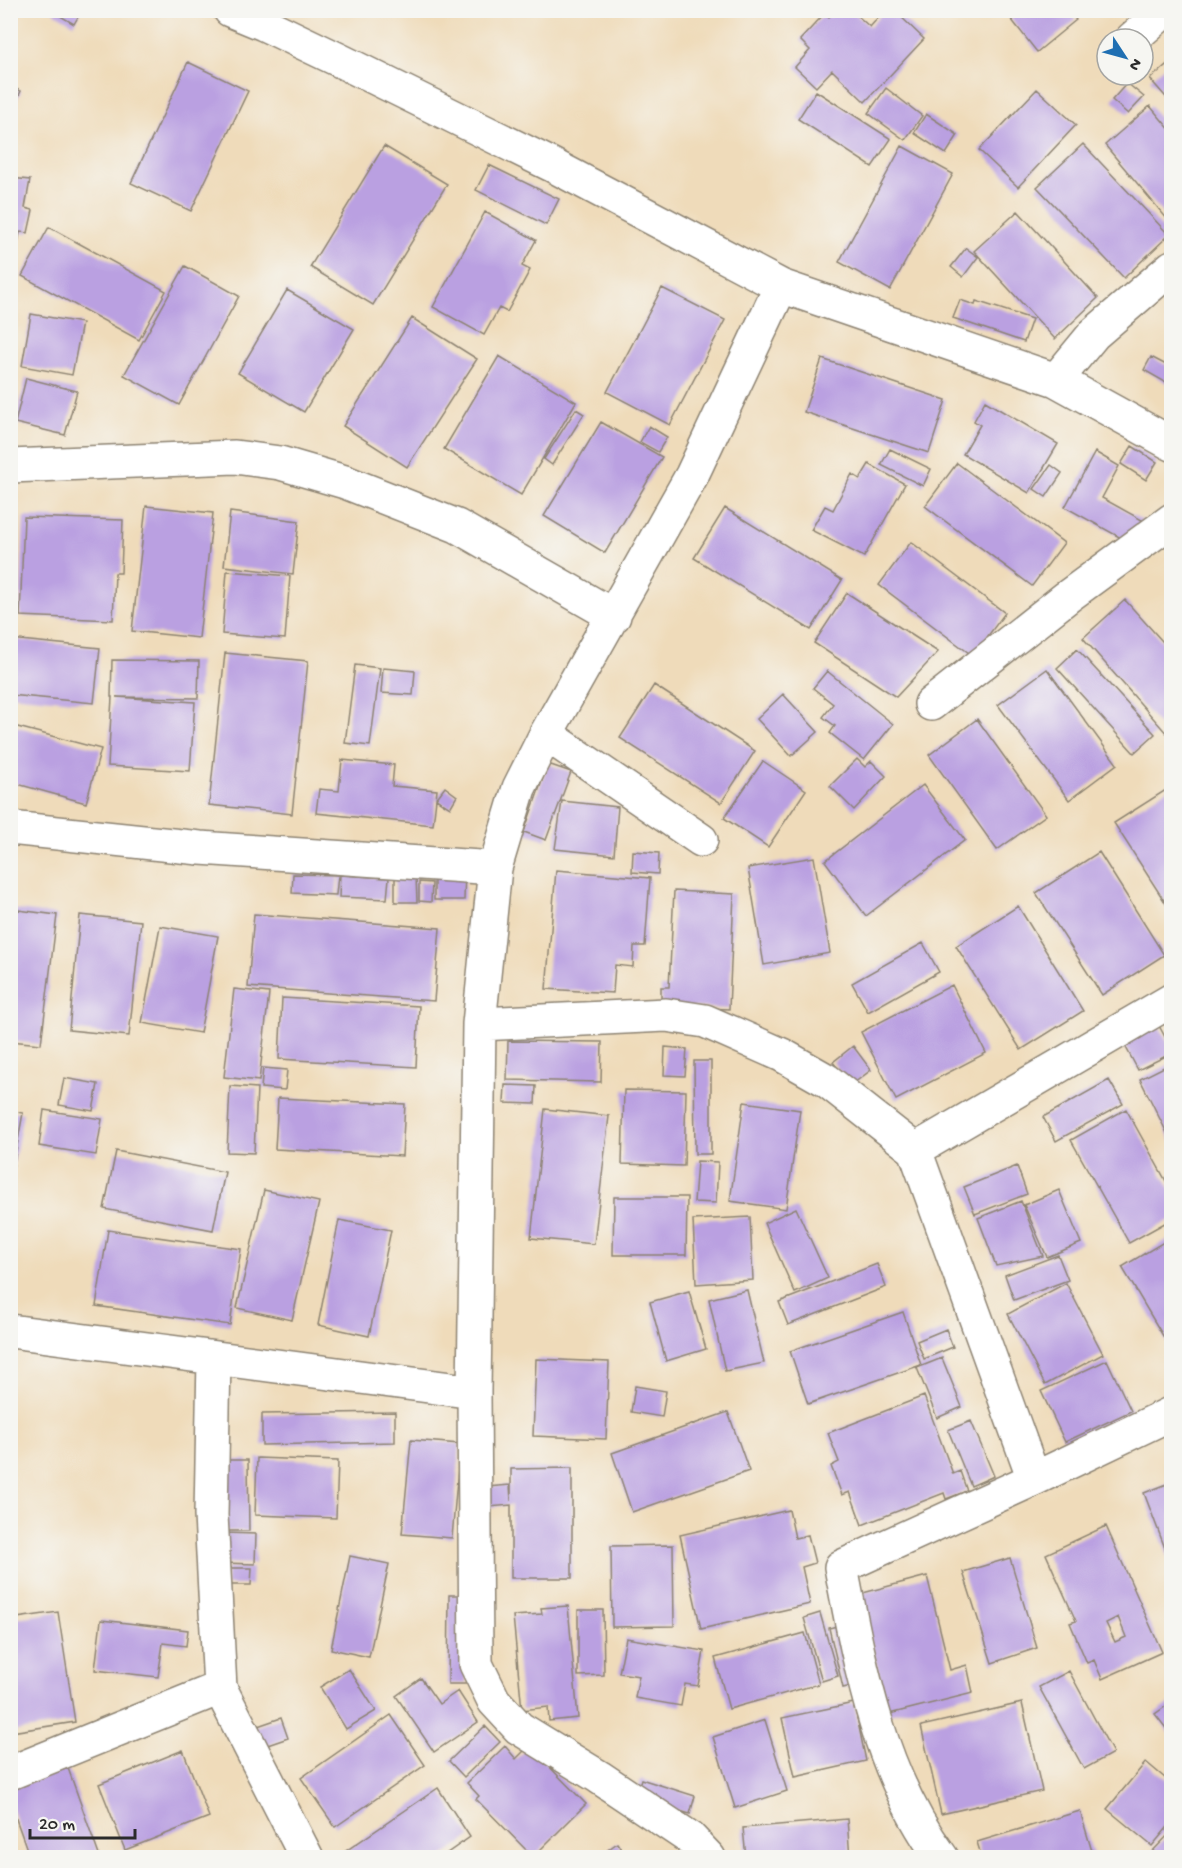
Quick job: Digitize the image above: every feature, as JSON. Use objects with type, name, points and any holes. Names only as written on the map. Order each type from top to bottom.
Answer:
[{"type":"street","points":[[230,10],[277,17],[781,286],[1056,380],[1172,444]]},
{"type":"street","points":[[1146,27],[1165,10]]},
{"type":"street","points":[[1056,380],[1094,334],[1168,276]]},
{"type":"street","points":[[709,1857],[690,1838],[600,1777],[519,1728],[494,1701],[476,1664],[474,1392],[480,1023],[495,868],[519,788],[546,734],[692,475],[781,286]]},
{"type":"street","points":[[10,466],[235,457],[280,463],[345,482],[457,526],[614,616]]},
{"type":"street","points":[[931,704],[1067,597],[1172,520]]},
{"type":"street","points":[[546,734],[701,840]]},
{"type":"street","points":[[10,828],[200,848],[495,868]]},
{"type":"street","points":[[915,1150],[1172,1000]]},
{"type":"street","points":[[480,1023],[666,1015],[705,1021],[782,1055],[826,1080],[915,1150],[1034,1479]]},
{"type":"street","points":[[10,1331],[474,1392]]},
{"type":"street","points":[[213,1358],[211,1515],[220,1688],[307,1857]]},
{"type":"street","points":[[942,1857],[925,1835],[908,1804],[886,1749],[859,1665],[841,1567],[1172,1413]]},
{"type":"street","points":[[10,1773],[220,1688]]},
{"type":"building","points":[[50,10],[82,10],[74,24]]},
{"type":"building","points":[[836,10],[851,10],[870,27],[885,10],[894,10],[924,39],[865,102],[832,70],[816,87],[795,67],[810,50],[800,40],[825,13],[829,17]]},
{"type":"building","points":[[1004,10],[1068,10],[1076,20],[1037,52]]},
{"type":"building","points":[[1172,60],[1172,104],[1155,85],[1155,75]]},
{"type":"building","points":[[188,62],[248,91],[191,211],[131,183]]},
{"type":"building","points":[[10,86],[21,91],[10,113]]},
{"type":"building","points":[[1123,87],[1132,87],[1144,97],[1128,114],[1112,100]]},
{"type":"building","points":[[886,88],[922,116],[905,140],[868,113]]},
{"type":"building","points":[[1037,89],[1076,125],[1018,187],[979,150]]},
{"type":"building","points":[[816,91],[891,139],[872,167],[798,119]]},
{"type":"building","points":[[1150,106],[1172,132],[1172,216],[1168,220],[1105,145]]},
{"type":"building","points":[[926,114],[958,135],[946,154],[914,133]]},
{"type":"building","points":[[1083,144],[1169,235],[1124,278],[1037,187]]},
{"type":"building","points":[[384,146],[447,184],[373,305],[310,267]]},
{"type":"building","points":[[902,146],[953,174],[890,290],[839,262]]},
{"type":"building","points":[[489,165],[559,199],[546,225],[476,190]]},
{"type":"building","points":[[10,178],[30,180],[25,208],[33,210],[28,233],[20,232],[15,258],[10,257]]},
{"type":"building","points":[[1018,211],[1098,298],[1055,339],[974,251]]},
{"type":"building","points":[[485,212],[536,240],[522,266],[530,270],[507,312],[499,308],[484,335],[433,307]]},
{"type":"building","points":[[49,227],[166,291],[139,340],[22,276]]},
{"type":"building","points":[[966,248],[978,257],[963,277],[951,267]]},
{"type":"building","points":[[185,266],[239,296],[179,405],[124,375]]},
{"type":"building","points":[[662,288],[725,320],[670,425],[607,392]]},
{"type":"building","points":[[287,290],[354,329],[304,412],[238,373]]},
{"type":"building","points":[[960,300],[975,305],[976,301],[1032,319],[1024,342],[953,318]]},
{"type":"building","points":[[31,314],[82,323],[72,375],[22,366]]},
{"type":"building","points":[[412,318],[477,359],[407,467],[343,426]]},
{"type":"building","points":[[499,356],[576,402],[521,495],[444,449]]},
{"type":"building","points":[[1151,357],[1172,368],[1172,386],[1144,370]]},
{"type":"building","points":[[822,359],[946,400],[929,453],[804,412]]},
{"type":"building","points":[[26,378],[77,391],[65,435],[15,423]]},
{"type":"building","points":[[985,401],[1058,444],[1029,493],[963,454],[980,425],[974,421]]},
{"type":"building","points":[[576,409],[584,414],[552,465],[544,459]]},
{"type":"building","points":[[601,422],[662,457],[605,553],[544,516]]},
{"type":"building","points":[[649,426],[667,437],[658,452],[640,442]]},
{"type":"building","points":[[1132,446],[1157,462],[1146,480],[1121,464]]},
{"type":"building","points":[[890,449],[931,469],[923,486],[881,465]]},
{"type":"building","points":[[1095,452],[1119,466],[1102,498],[1142,520],[1130,543],[1065,507]]},
{"type":"building","points":[[957,463],[1064,543],[1032,586],[925,506]]},
{"type":"building","points":[[869,464],[905,484],[864,557],[811,530],[825,506],[833,510],[852,474],[860,479]]},
{"type":"building","points":[[1051,465],[1062,473],[1046,497],[1034,489]]},
{"type":"building","points":[[146,506],[213,513],[199,638],[132,631]]},
{"type":"building","points":[[725,508],[842,580],[811,630],[694,558]]},
{"type":"building","points":[[230,512],[299,521],[293,574],[224,566]]},
{"type":"building","points":[[24,517],[123,520],[121,573],[115,573],[113,620],[20,616]]},
{"type":"building","points":[[911,542],[1005,613],[973,656],[879,585]]},
{"type":"building","points":[[227,571],[290,576],[285,639],[222,634]]},
{"type":"building","points":[[847,593],[938,652],[896,697],[814,643]]},
{"type":"building","points":[[1125,600],[1172,652],[1172,731],[1168,735],[1083,638]]},
{"type":"building","points":[[10,639],[100,648],[94,703],[10,695]]},
{"type":"building","points":[[1077,649],[1155,734],[1134,753],[1057,668]]},
{"type":"building","points":[[225,653],[308,661],[292,814],[209,805]]},
{"type":"building","points":[[112,660],[199,661],[198,698],[116,697],[195,702],[190,771],[108,766]]},
{"type":"building","points":[[355,665],[380,668],[370,746],[345,743]]},
{"type":"building","points":[[383,668],[415,671],[413,695],[381,693]]},
{"type":"building","points":[[1047,669],[1117,764],[1069,800],[998,705]]},
{"type":"building","points":[[827,671],[893,724],[864,760],[830,733],[835,726],[823,717],[833,704],[813,688]]},
{"type":"building","points":[[654,685],[755,751],[721,803],[620,738]]},
{"type":"building","points":[[783,694],[818,732],[791,756],[757,719]]},
{"type":"building","points":[[977,719],[1046,815],[997,850],[929,755]]},
{"type":"building","points":[[10,725],[101,749],[86,803],[10,782]]},
{"type":"building","points":[[857,759],[865,767],[871,761],[886,776],[854,810],[830,786]]},
{"type":"building","points":[[342,760],[394,765],[392,786],[437,790],[433,825],[316,813],[319,789],[339,791]]},
{"type":"building","points":[[763,761],[806,790],[768,847],[724,818]]},
{"type":"building","points":[[548,764],[571,772],[546,840],[524,832]]},
{"type":"building","points":[[923,785],[965,840],[866,916],[825,861]]},
{"type":"building","points":[[1172,786],[1172,913],[1114,823]]},
{"type":"building","points":[[445,787],[457,796],[450,808],[436,799]]},
{"type":"building","points":[[562,801],[618,807],[614,855],[555,849]]},
{"type":"building","points":[[633,851],[659,853],[658,874],[632,872]]},
{"type":"building","points":[[1099,852],[1164,955],[1102,995],[1036,893]]},
{"type":"building","points":[[814,857],[830,953],[764,965],[748,868]]},
{"type":"building","points":[[434,870],[465,871],[464,900],[434,900]]},
{"type":"building","points":[[556,870],[650,878],[645,946],[634,946],[633,967],[615,965],[613,993],[546,989]]},
{"type":"building","points":[[293,874],[338,875],[336,895],[292,893]]},
{"type":"building","points":[[340,875],[389,878],[387,899],[339,897]]},
{"type":"building","points":[[416,876],[417,902],[395,902],[395,877]]},
{"type":"building","points":[[419,882],[432,883],[431,902],[419,901]]},
{"type":"building","points":[[674,891],[734,894],[729,1009],[661,1006],[661,987],[669,987]]},
{"type":"building","points":[[1018,906],[1083,1011],[1021,1050],[956,946]]},
{"type":"building","points":[[10,909],[57,915],[41,1044],[10,1041]]},
{"type":"building","points":[[254,914],[440,928],[434,1001],[248,987]]},
{"type":"building","points":[[80,915],[141,921],[129,1036],[69,1030]]},
{"type":"building","points":[[160,926],[218,936],[200,1033],[142,1023]]},
{"type":"building","points":[[923,943],[939,972],[868,1012],[852,983]]},
{"type":"building","points":[[952,985],[986,1053],[896,1100],[861,1032]]},
{"type":"building","points":[[234,989],[269,993],[259,1081],[224,1077]]},
{"type":"building","points":[[282,998],[419,1006],[416,1067],[279,1059]]},
{"type":"building","points":[[1157,1022],[1172,1053],[1138,1070],[1122,1040]]},
{"type":"building","points":[[508,1041],[602,1042],[601,1082],[507,1080]]},
{"type":"building","points":[[853,1046],[871,1070],[850,1086],[833,1062]]},
{"type":"building","points":[[665,1047],[687,1049],[685,1076],[664,1075]]},
{"type":"building","points":[[694,1061],[711,1061],[711,1154],[695,1154]]},
{"type":"building","points":[[1172,1063],[1172,1143],[1140,1079]]},
{"type":"building","points":[[263,1068],[287,1070],[285,1090],[261,1088]]},
{"type":"building","points":[[64,1078],[98,1084],[93,1111],[59,1105]]},
{"type":"building","points":[[1109,1080],[1123,1104],[1056,1141],[1043,1117]]},
{"type":"building","points":[[505,1085],[536,1086],[535,1104],[504,1103]]},
{"type":"building","points":[[230,1086],[257,1088],[254,1153],[227,1152]]},
{"type":"building","points":[[624,1090],[686,1091],[684,1166],[622,1164]]},
{"type":"building","points":[[278,1098],[405,1104],[402,1156],[275,1149]]},
{"type":"building","points":[[744,1102],[800,1110],[786,1209],[730,1201]]},
{"type":"building","points":[[545,1109],[609,1116],[594,1244],[531,1238]]},
{"type":"building","points":[[1126,1109],[1172,1192],[1172,1219],[1129,1243],[1071,1140]]},
{"type":"building","points":[[44,1110],[102,1119],[96,1155],[39,1146]]},
{"type":"building","points":[[10,1111],[23,1113],[12,1173],[10,1173]]},
{"type":"building","points":[[116,1151],[225,1172],[213,1230],[104,1209]]},
{"type":"building","points":[[697,1161],[718,1162],[716,1203],[694,1202]]},
{"type":"building","points":[[1017,1166],[1027,1194],[975,1214],[964,1187]]},
{"type":"building","points":[[264,1190],[319,1202],[292,1320],[237,1308]]},
{"type":"building","points":[[1059,1190],[1081,1243],[1047,1257],[1024,1205]]},
{"type":"building","points":[[614,1197],[687,1197],[686,1255],[613,1255]]},
{"type":"building","points":[[1021,1201],[1043,1256],[996,1266],[978,1218]]},
{"type":"building","points":[[796,1208],[828,1278],[795,1293],[764,1223]]},
{"type":"building","points":[[750,1217],[753,1280],[696,1284],[693,1220]]},
{"type":"building","points":[[339,1220],[391,1230],[369,1336],[318,1325]]},
{"type":"building","points":[[108,1230],[241,1249],[230,1325],[96,1306]]},
{"type":"building","points":[[1172,1237],[1172,1351],[1122,1267]]},
{"type":"building","points":[[1058,1255],[1068,1280],[1014,1300],[1005,1275]]},
{"type":"building","points":[[877,1264],[886,1287],[788,1325],[779,1302]]},
{"type":"building","points":[[1066,1283],[1103,1354],[1045,1385],[1008,1314]]},
{"type":"building","points":[[747,1290],[764,1363],[725,1371],[709,1299]]},
{"type":"building","points":[[689,1291],[706,1349],[666,1361],[650,1302]]},
{"type":"building","points":[[903,1312],[921,1365],[808,1404],[790,1351]]},
{"type":"building","points":[[946,1329],[953,1347],[924,1359],[917,1341]]},
{"type":"building","points":[[942,1358],[962,1407],[937,1418],[917,1368]]},
{"type":"building","points":[[536,1359],[609,1362],[606,1439],[533,1436]]},
{"type":"building","points":[[1107,1360],[1131,1411],[1065,1442],[1041,1391]]},
{"type":"building","points":[[635,1386],[666,1391],[662,1417],[631,1412]]},
{"type":"building","points":[[924,1396],[953,1474],[960,1471],[967,1491],[946,1499],[944,1493],[862,1525],[850,1492],[842,1495],[831,1466],[839,1462],[828,1433]]},
{"type":"building","points":[[395,1412],[395,1442],[262,1445],[262,1414]]},
{"type":"building","points":[[728,1412],[749,1471],[632,1512],[612,1453]]},
{"type":"building","points":[[971,1421],[994,1476],[971,1486],[948,1430]]},
{"type":"building","points":[[411,1440],[460,1444],[452,1538],[402,1534]]},
{"type":"building","points":[[257,1458],[338,1461],[336,1518],[255,1515]]},
{"type":"building","points":[[222,1460],[248,1460],[249,1531],[222,1531]]},
{"type":"building","points":[[572,1468],[572,1578],[511,1578],[511,1505],[489,1507],[487,1487],[510,1485],[511,1501],[511,1469]]},
{"type":"building","points":[[1172,1482],[1172,1564],[1171,1564],[1144,1493]]},
{"type":"building","points":[[789,1510],[795,1538],[808,1535],[815,1563],[802,1567],[810,1604],[701,1629],[680,1535]]},
{"type":"building","points":[[1106,1526],[1162,1652],[1102,1679],[1094,1660],[1087,1663],[1070,1623],[1076,1621],[1046,1554]],"holes":[[[1118,1617],[1126,1637],[1115,1642],[1106,1623]]]},
{"type":"building","points":[[224,1533],[256,1534],[255,1564],[223,1563]]},
{"type":"building","points":[[673,1545],[674,1626],[612,1627],[611,1546]]},
{"type":"building","points":[[350,1556],[389,1564],[369,1657],[331,1649]]},
{"type":"building","points":[[1010,1558],[1037,1648],[992,1663],[963,1572]]},
{"type":"building","points":[[227,1568],[252,1568],[251,1585],[227,1585]]},
{"type":"building","points":[[927,1576],[950,1670],[967,1665],[973,1693],[889,1714],[859,1594]]},
{"type":"building","points":[[449,1595],[468,1595],[466,1684],[448,1684]]},
{"type":"building","points":[[568,1606],[578,1718],[549,1721],[548,1707],[522,1710],[513,1616],[542,1614],[541,1608]]},
{"type":"building","points":[[578,1610],[603,1610],[604,1675],[578,1676]]},
{"type":"building","points":[[58,1612],[75,1722],[11,1732],[10,1619]]},
{"type":"building","points":[[820,1613],[838,1676],[822,1681],[804,1618]]},
{"type":"building","points":[[101,1620],[188,1630],[186,1646],[163,1643],[158,1677],[95,1670]]},
{"type":"building","points":[[845,1624],[859,1684],[843,1688],[829,1628]]},
{"type":"building","points":[[805,1633],[819,1684],[729,1709],[715,1658]]},
{"type":"building","points":[[626,1638],[704,1651],[698,1686],[685,1684],[681,1706],[635,1698],[639,1676],[619,1673]]},
{"type":"building","points":[[349,1669],[376,1711],[346,1729],[320,1687]]},
{"type":"building","points":[[1069,1671],[1113,1753],[1084,1769],[1039,1687]]},
{"type":"building","points":[[421,1678],[439,1704],[458,1691],[478,1722],[434,1752],[396,1696]]},
{"type":"building","points":[[1172,1702],[1172,1736],[1155,1714]]},
{"type":"building","points":[[854,1703],[866,1761],[795,1777],[782,1718]]},
{"type":"building","points":[[1022,1703],[1042,1791],[941,1814],[921,1726]]},
{"type":"building","points":[[391,1715],[425,1765],[335,1827],[301,1778]]},
{"type":"building","points":[[281,1718],[288,1738],[256,1749],[249,1729]]},
{"type":"building","points":[[765,1720],[787,1791],[735,1808],[713,1737]]},
{"type":"building","points":[[485,1726],[500,1742],[464,1777],[449,1761]]},
{"type":"building","points":[[505,1746],[516,1759],[529,1746],[586,1804],[533,1857],[476,1799],[479,1796],[467,1783]]},
{"type":"building","points":[[183,1750],[209,1817],[125,1850],[99,1784]]},
{"type":"building","points":[[1146,1762],[1172,1784],[1172,1822],[1152,1846],[1107,1809]]},
{"type":"building","points":[[68,1768],[100,1858],[30,1858],[10,1802],[10,1789]]},
{"type":"building","points":[[641,1779],[695,1796],[690,1814],[635,1798]]},
{"type":"building","points":[[438,1788],[470,1837],[440,1858],[347,1858],[343,1853]]},
{"type":"building","points":[[1080,1811],[1094,1858],[982,1858],[977,1842]]},
{"type":"building","points":[[847,1819],[850,1858],[746,1858],[743,1828]]},
{"type":"building","points":[[1172,1831],[1172,1858],[1146,1858]]},
{"type":"building","points":[[617,1843],[627,1858],[597,1858]]}]
